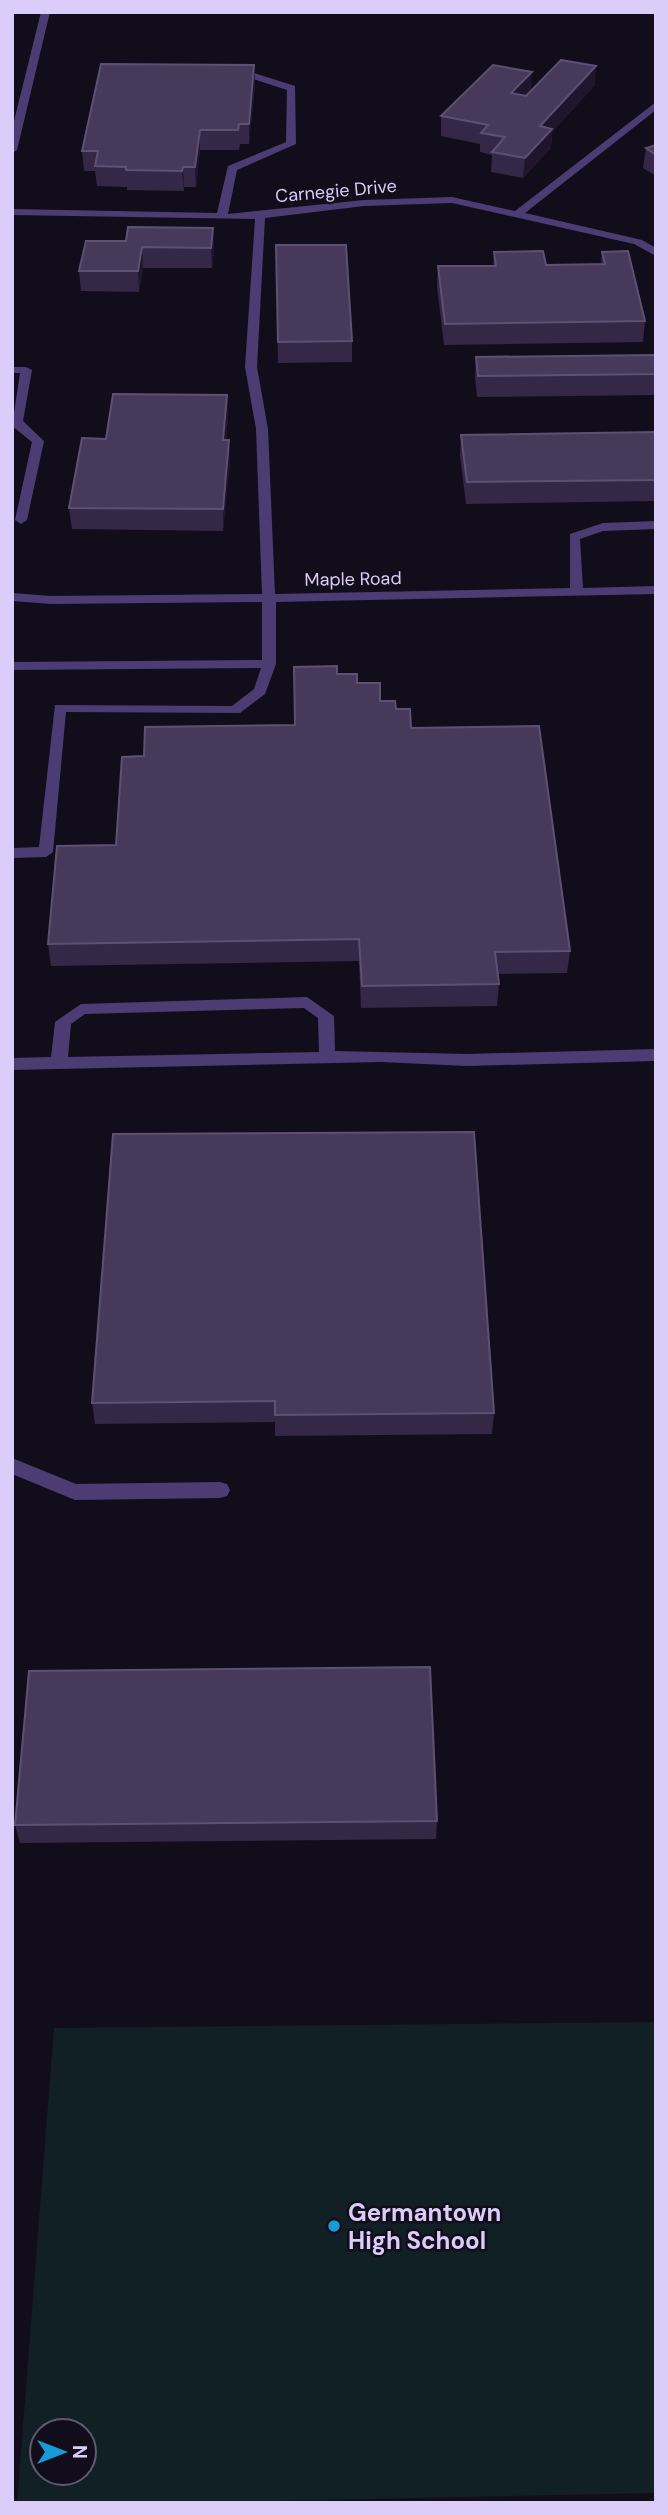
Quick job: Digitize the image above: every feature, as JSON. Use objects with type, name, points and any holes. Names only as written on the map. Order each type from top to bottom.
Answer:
[{"type":"street","points":[[12,150],[46,12]]},
{"type":"street","points":[[222,216],[232,168],[248,159],[291,144],[293,109],[292,88],[251,75],[224,75]]},
{"type":"street","points":[[517,215],[656,105]]},
{"type":"street","name":"Carnegie Drive","points":[[12,212],[260,215],[364,203],[452,200],[638,242],[656,253]]},
{"type":"street","points":[[12,853],[46,852],[60,709],[235,710],[260,691],[269,664],[270,598],[262,429],[251,367],[260,215]]},
{"type":"street","points":[[12,370],[26,370],[15,422],[38,441],[21,520]]},
{"type":"street","points":[[577,592],[574,537],[584,530],[596,528],[656,525]]},
{"type":"street","name":"Maple Road","points":[[12,597],[51,600],[270,598],[656,590]]},
{"type":"street","name":"Maple Road","points":[[12,606],[51,600]]},
{"type":"street","points":[[12,666],[269,664]]},
{"type":"street","points":[[60,1062],[63,1022],[81,1009],[307,1002],[326,1016],[327,1057]]},
{"type":"street","points":[[12,1064],[381,1056],[467,1060],[656,1055]]},
{"type":"street","points":[[12,1466],[75,1492],[220,1490]]},
{"type":"shaded area","name":"Germantown High School","points":[[656,2022],[656,2493],[182,2503],[17,2503],[54,2028]]},
{"type":"building","points":[[561,60],[596,66],[540,126],[552,129],[525,158],[492,152],[505,137],[481,133],[488,125],[441,116],[493,65],[532,72],[511,93],[526,96]]},
{"type":"building","points":[[101,64],[254,65],[249,124],[239,124],[238,130],[200,130],[195,167],[183,167],[182,171],[126,170],[126,167],[95,166],[98,151],[82,151]]},
{"type":"building","points":[[656,145],[656,155],[646,148]]},
{"type":"building","points":[[128,227],[213,228],[211,248],[142,247],[138,271],[79,271],[86,241],[126,241]]},
{"type":"building","points":[[276,245],[346,245],[352,341],[278,342]]},
{"type":"building","points":[[543,251],[546,265],[605,264],[602,252],[628,251],[645,321],[445,324],[438,266],[496,266],[494,252]]},
{"type":"building","points":[[656,355],[656,374],[478,376],[476,357]]},
{"type":"building","points":[[113,394],[227,395],[223,440],[229,440],[223,509],[69,508],[82,438],[106,439]]},
{"type":"building","points":[[656,432],[656,480],[467,482],[461,435]]},
{"type":"building","points":[[337,666],[337,674],[357,674],[357,683],[380,683],[380,701],[395,701],[396,709],[410,709],[411,728],[539,726],[570,951],[495,952],[499,984],[362,986],[359,939],[48,944],[57,846],[116,845],[122,757],[144,756],[145,727],[295,725],[294,667]]},
{"type":"building","points":[[474,1132],[494,1413],[275,1415],[275,1401],[92,1403],[113,1134]]},
{"type":"building","points":[[430,1667],[437,1821],[15,1825],[29,1671]]},
{"type":"place","name":"Germantown High School","points":[[334,2226]]}]
